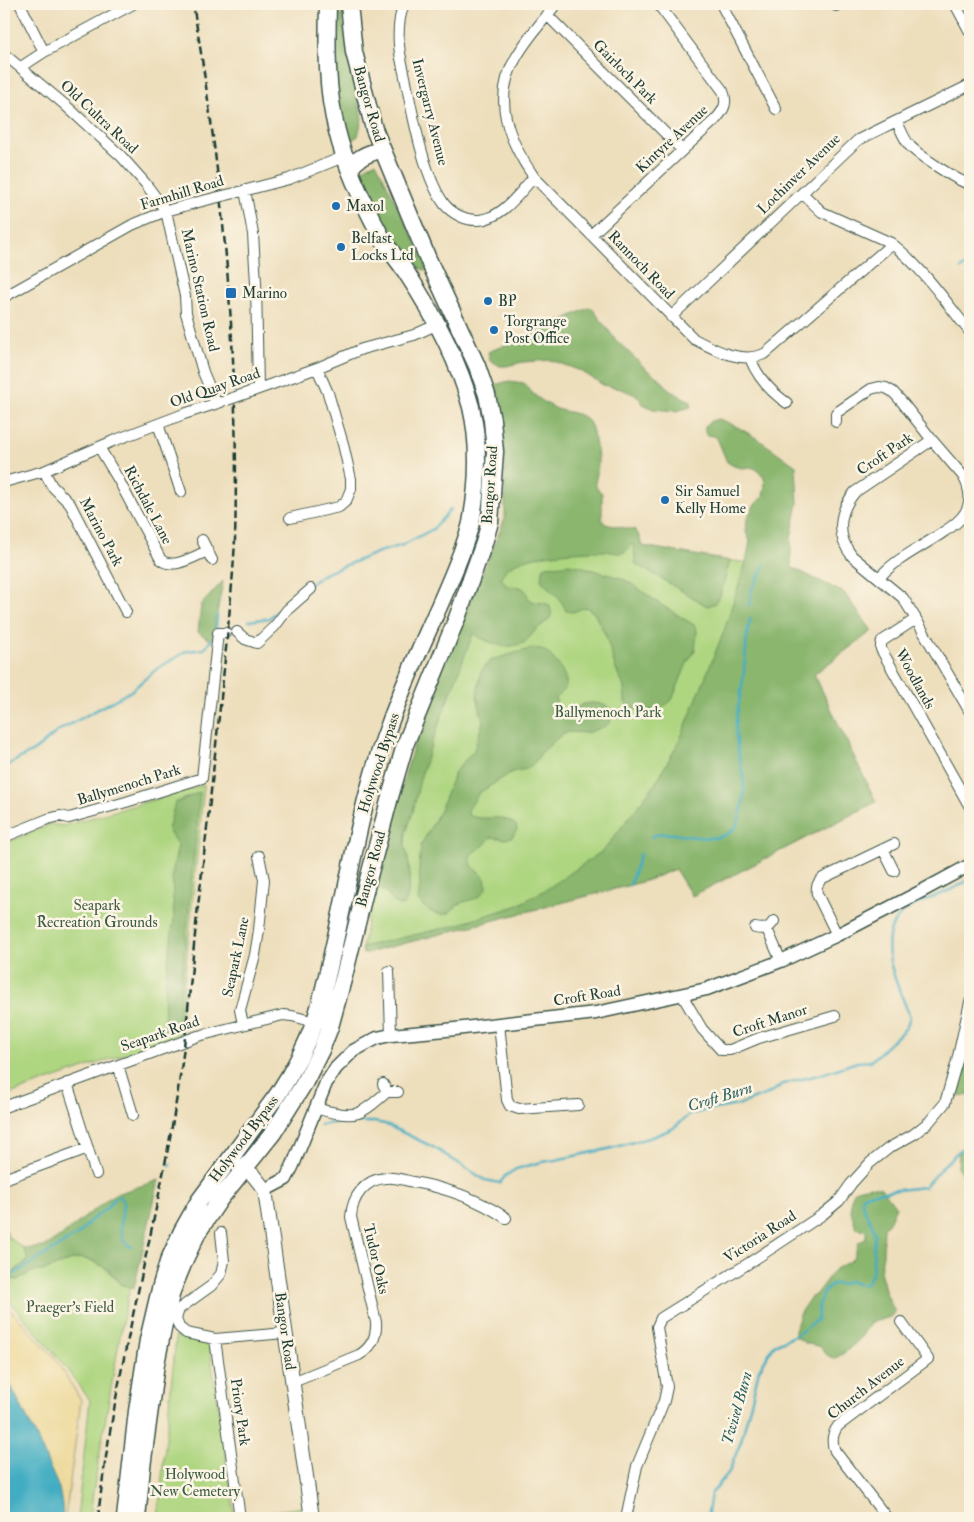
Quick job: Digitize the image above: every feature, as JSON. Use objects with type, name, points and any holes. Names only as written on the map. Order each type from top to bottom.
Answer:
[{"type":"highway","name":"Bangor Road","points":[[322,1024],[344,976],[405,745],[457,618],[484,543],[490,522],[495,452],[492,420],[477,366],[428,259],[374,129],[356,61],[349,4]]},
{"type":"highway","name":"Holywood Bypass","points":[[137,1518],[156,1364],[172,1291],[198,1232],[220,1198],[273,1133],[305,1082],[321,1050],[322,1024],[342,909],[368,787],[385,737],[426,635],[452,580],[470,525],[475,492],[477,446],[471,409],[455,360],[438,324],[406,271],[384,241],[365,205],[347,163],[336,130],[330,91],[328,51],[329,5]]},
{"type":"highway","points":[[347,163],[354,162],[381,146]]},
{"type":"highway","points":[[475,492],[493,494]]},
{"type":"highway","name":"Holywood Bypass","points":[[125,1518],[137,1411],[148,1340],[168,1262],[199,1201],[287,1080],[305,1047],[322,1024]]},
{"type":"main road","points":[[230,1159],[260,1182],[265,1190]]},
{"type":"main road","name":"Bangor Road","points":[[265,1190],[312,1518]]},
{"type":"street","points":[[20,4],[44,52]]},
{"type":"street","points":[[22,67],[44,52],[134,4]]},
{"type":"street","name":"Invergarry Avenue","points":[[404,4],[400,16],[399,45],[410,102],[426,165],[445,204],[455,214],[467,219],[480,220],[487,218],[504,209],[534,177]]},
{"type":"street","name":"Rannoch Road","points":[[556,4],[516,57],[508,78],[504,100],[506,122],[518,154],[534,177],[688,334],[701,343],[724,353],[750,358]]},
{"type":"street","name":"Kintyre Avenue","points":[[591,235],[721,114],[725,106],[726,98],[721,88],[658,4]]},
{"type":"street","points":[[721,4],[776,109]]},
{"type":"street","points":[[955,4],[970,32]]},
{"type":"street","name":"Gairloch Park","points":[[547,15],[682,150]]},
{"type":"street","name":"Old Cultra Road","points":[[4,54],[22,67],[121,156],[166,210]]},
{"type":"street","name":"Lochinver Avenue","points":[[671,317],[858,140],[970,85]]},
{"type":"street","points":[[897,122],[904,138],[912,148],[966,184],[970,184]]},
{"type":"street","name":"Farmhill Road","points":[[4,297],[101,241],[166,210],[347,163]]},
{"type":"street","points":[[240,191],[253,234],[256,283],[254,390]]},
{"type":"street","points":[[802,193],[822,212],[890,243],[908,258],[970,332]]},
{"type":"street","name":"Marino Station Road","points":[[166,210],[185,296],[186,313],[203,372],[216,404]]},
{"type":"street","points":[[787,403],[777,396],[759,376],[750,358],[766,353],[886,249],[890,243]]},
{"type":"street","name":"Old Quay Road","points":[[4,482],[44,471],[113,440],[317,368],[362,349],[414,335],[438,324]]},
{"type":"street","points":[[290,518],[338,507],[348,497],[351,489],[351,478],[343,444],[328,393],[317,368]]},
{"type":"street","points":[[836,422],[836,413],[871,389],[882,388],[893,392],[932,440]]},
{"type":"street","points":[[158,424],[181,492]]},
{"type":"street","name":"Croft Park","points":[[879,578],[894,565],[956,523],[968,508],[970,495],[963,476],[932,440],[862,486],[850,498],[841,518],[841,533],[848,551],[852,556],[903,598],[916,619]]},
{"type":"street","name":"Richdale Lane","points":[[99,447],[161,560],[174,564],[210,555],[202,540]]},
{"type":"street","name":"Marino Park","points":[[44,471],[52,486],[70,504],[126,612]]},
{"type":"street","points":[[237,632],[245,639],[257,643],[275,626],[287,610],[311,589]]},
{"type":"street","name":"Woodlands","points":[[970,712],[916,619],[884,640],[880,645],[970,807]]},
{"type":"street","name":"Ballymenoch Park","points":[[4,837],[48,819],[60,816],[69,818],[202,778],[218,633],[226,632]]},
{"type":"street","points":[[837,935],[817,894],[818,883],[823,878],[894,844]]},
{"type":"street","points":[[883,849],[894,871]]},
{"type":"street","name":"Seapark Lane","points":[[243,1024],[240,1010],[255,955],[264,880],[264,862]]},
{"type":"street","name":"Croft Road","points":[[265,1190],[286,1179],[326,1083],[344,1059],[365,1043],[391,1035],[596,1013],[706,989],[781,960],[837,935],[922,892],[970,865]]},
{"type":"street","points":[[755,928],[763,930],[771,925],[781,960]]},
{"type":"street","points":[[389,971],[391,1035]]},
{"type":"street","name":"Croft Manor","points":[[682,995],[702,1029],[721,1050],[730,1050],[759,1038],[835,1016]]},
{"type":"street","name":"Victoria Road","points":[[626,1518],[637,1466],[664,1401],[667,1387],[657,1326],[661,1318],[822,1215],[839,1201],[870,1163],[929,1122],[945,1104],[970,1002]]},
{"type":"street","name":"Seapark Road","points":[[4,1107],[198,1036],[243,1024],[283,1015],[322,1024]]},
{"type":"street","points":[[499,1024],[507,1100],[510,1106],[519,1110],[578,1105]]},
{"type":"street","points":[[118,1064],[133,1115]]},
{"type":"street","points":[[67,1083],[96,1174]]},
{"type":"street","points":[[315,1108],[333,1113],[357,1114],[368,1108],[385,1088],[398,1092]]},
{"type":"street","points":[[4,1179],[88,1148]]},
{"type":"street","name":"Tudor Oaks","points":[[293,1382],[359,1355],[368,1349],[374,1340],[376,1322],[351,1217],[356,1196],[366,1185],[386,1178],[427,1184],[470,1198],[506,1218]]},
{"type":"street","points":[[221,1233],[219,1251],[223,1268],[218,1279],[182,1306],[176,1316],[177,1324],[183,1331],[215,1340],[286,1332]]},
{"type":"street","name":"Church Avenue","points":[[887,1518],[835,1450],[832,1443],[833,1434],[838,1426],[928,1359],[901,1322]]},
{"type":"street","name":"Priory Park","points":[[215,1340],[240,1518]]},
{"type":"green space","points":[[334,10],[342,15],[362,119],[358,136],[346,144],[334,94]]},
{"type":"green space","points":[[376,162],[431,273],[419,268],[383,226],[355,173]]},
{"type":"green space","points":[[591,307],[615,339],[672,392],[691,401],[691,407],[676,411],[653,409],[643,404],[638,396],[621,389],[603,385],[581,371],[551,360],[500,366],[490,360],[488,352]]},
{"type":"green space","points":[[509,381],[524,383],[547,404],[557,409],[583,416],[589,422],[598,457],[595,483],[602,493],[602,519],[605,524],[635,530],[642,546],[730,561],[720,596],[714,604],[707,606],[637,565],[635,563],[634,545],[632,544],[622,553],[594,551],[547,555],[531,558],[507,569],[501,578],[507,586],[521,588],[525,591],[528,598],[534,602],[549,605],[551,614],[546,622],[521,644],[506,646],[496,644],[473,634],[420,779],[413,812],[406,833],[405,846],[410,874],[408,895],[405,905],[400,906],[387,893],[375,885],[416,737],[437,679],[505,519],[505,458],[502,414],[494,385]]},
{"type":"green space","points":[[719,419],[749,434],[796,466],[798,503],[791,538],[791,567],[844,593],[872,631],[814,674],[876,802],[692,896],[675,869],[630,885],[363,954],[362,947],[453,926],[516,906],[547,889],[604,850],[655,784],[680,740],[724,631],[746,562],[750,541],[746,532],[747,519],[753,507],[763,496],[765,486],[764,477],[758,470],[751,467],[742,468],[734,466],[727,462],[717,438],[706,435],[705,426],[711,421]]},
{"type":"green space","name":"Ballymenoch Park","points":[[505,519],[722,560],[791,567],[844,593],[872,631],[814,674],[876,802],[692,896],[675,869],[630,885],[363,954],[362,948],[375,884]]},
{"type":"green space","points":[[567,564],[580,566],[629,582],[694,625],[697,631],[695,650],[687,663],[672,700],[662,708],[644,712],[628,706],[625,702],[624,687],[616,669],[606,636],[594,613],[586,607],[573,612],[566,611],[558,598],[541,580],[544,567]]},
{"type":"green space","points":[[223,581],[212,641],[198,632],[201,605]]},
{"type":"green space","points":[[533,648],[545,651],[562,670],[566,685],[556,698],[556,706],[561,713],[572,714],[579,706],[597,703],[608,707],[612,711],[610,722],[604,727],[586,733],[569,732],[561,735],[527,769],[512,772],[479,793],[468,810],[468,815],[481,818],[503,819],[516,825],[517,830],[512,837],[506,839],[491,837],[470,856],[473,867],[486,881],[487,887],[481,895],[459,904],[449,913],[436,914],[427,909],[418,900],[421,845],[439,812],[455,772],[474,750],[483,721],[477,696],[481,671],[491,660]]},
{"type":"green space","name":"Seapark Recreation Grounds","points":[[204,785],[179,1035],[4,1096],[4,844],[51,824],[63,826]]},
{"type":"green space","points":[[200,792],[177,1030],[164,1032],[165,981],[174,919],[172,874],[178,846],[168,830],[175,803]]},
{"type":"green space","points":[[970,1057],[970,1095],[951,1098],[957,1061]]},
{"type":"green space","points":[[970,1141],[970,1188],[958,1168],[959,1151]]},
{"type":"green space","points":[[159,1180],[134,1288],[120,1284],[109,1270],[93,1261],[82,1258],[43,1271],[32,1272],[17,1280],[7,1278],[28,1260],[24,1249],[44,1247],[60,1237],[113,1195]]},
{"type":"green space","points":[[870,1186],[881,1188],[896,1207],[884,1228],[880,1271],[886,1293],[895,1312],[890,1317],[870,1323],[859,1340],[834,1359],[824,1353],[821,1347],[805,1343],[795,1336],[795,1330],[801,1311],[810,1298],[816,1294],[834,1270],[853,1259],[859,1242],[866,1239],[866,1230],[856,1228],[851,1199],[856,1189]]},
{"type":"green space","points":[[4,1223],[8,1237],[24,1249],[28,1260],[4,1280]]},
{"type":"green space","name":"Praeger's Field","points":[[82,1258],[99,1264],[108,1270],[120,1284],[130,1287],[90,1518],[77,1518],[90,1400],[58,1358],[4,1295],[4,1282],[7,1278],[17,1280],[32,1271],[43,1271]]},
{"type":"green space","name":"Holywood New Cemetery","points":[[176,1336],[209,1344],[235,1518],[158,1518]]},
{"type":"green space","points":[[302,1507],[303,1518],[247,1518],[246,1515]]},
{"type":"sand","points":[[4,1303],[54,1357],[81,1400],[65,1518],[50,1518],[53,1475],[4,1372]]},
{"type":"water","points":[[4,1372],[59,1488],[63,1518],[4,1518]]},
{"type":"waterway","points":[[961,269],[970,262]]},
{"type":"waterway","points":[[309,585],[324,574],[379,552],[403,545],[433,529],[451,509]]},
{"type":"waterway","points":[[749,605],[752,589],[765,565]]},
{"type":"waterway","points":[[249,621],[269,618],[284,606]]},
{"type":"waterway","points":[[216,630],[217,615]]},
{"type":"waterway","points":[[651,837],[658,834],[667,834],[712,838],[723,836],[732,831],[737,825],[743,805],[744,782],[736,736],[736,724],[750,619]]},
{"type":"waterway","points":[[4,767],[35,750],[58,731],[131,691],[158,668],[187,651],[204,649],[213,638]]},
{"type":"waterway","points":[[630,885],[640,854]]},
{"type":"waterway","name":"Croft Burn","points":[[320,1125],[340,1122],[374,1122],[385,1124],[433,1147],[485,1180],[500,1183],[505,1176],[516,1169],[608,1149],[652,1137],[672,1129],[689,1115],[738,1105],[770,1093],[783,1084],[822,1074],[857,1062],[871,1061],[906,1028],[910,1017],[890,963],[889,934],[895,922],[910,908],[953,889],[970,879]]},
{"type":"waterway","name":"Twisel Burn","points":[[707,1518],[711,1494],[729,1472],[741,1441],[759,1370],[774,1345],[795,1336],[817,1320],[820,1300],[824,1292],[832,1284],[843,1284],[850,1281],[865,1285],[872,1274],[875,1234],[863,1208],[863,1196],[872,1193],[924,1187],[970,1141]]},
{"type":"waterway","name":"Croft Burn","points":[[4,1280],[79,1234],[116,1197],[123,1199],[121,1232],[126,1243],[132,1247]]},
{"type":"railway","points":[[98,1518],[114,1412],[168,1149],[181,1071],[224,669],[234,555],[236,472],[232,337],[221,203],[204,70],[193,4]]},
{"type":"place","name":"Maxol","points":[[336,206]]},
{"type":"place","name":"Belfast Locks Ltd","points":[[341,247]]},
{"type":"place","name":"Marino","points":[[231,293]]},
{"type":"place","name":"BP","points":[[488,301]]},
{"type":"place","name":"Torgrange Post Office","points":[[494,330]]},
{"type":"place","name":"Sir Samuel Kelly Home","points":[[665,500]]}]
